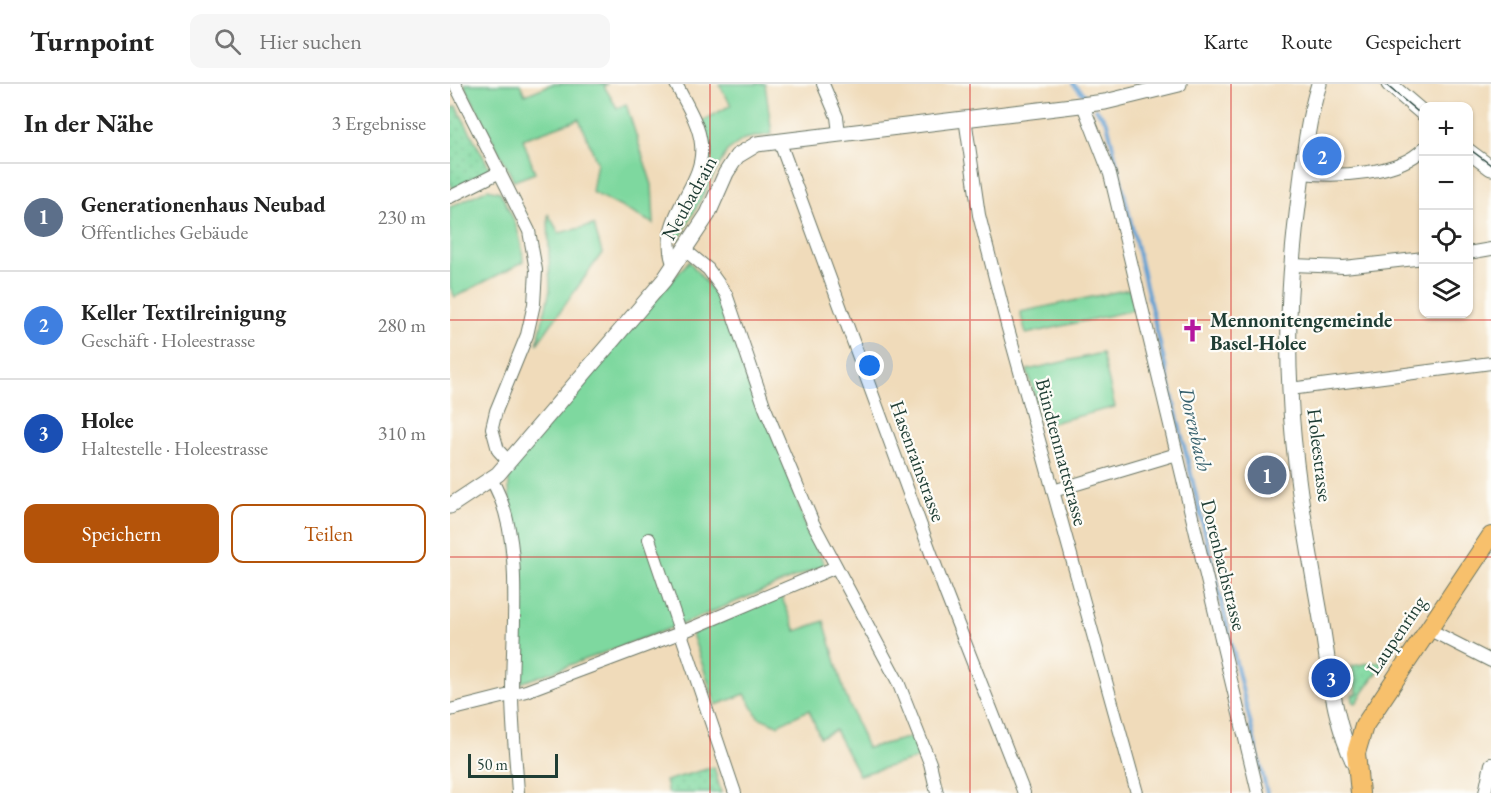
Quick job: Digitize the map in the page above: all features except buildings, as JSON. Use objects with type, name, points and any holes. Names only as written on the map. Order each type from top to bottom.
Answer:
[{"type":"main road","name":"Laupenring","points":[[1356,767],[1359,740],[1367,720],[1491,536]]},
{"type":"main road","name":"Holeestrasse","points":[[1356,767],[1360,793]]},
{"type":"street","points":[[455,84],[529,231],[536,270],[534,304],[527,335],[496,411],[492,428],[494,442],[508,461]]},
{"type":"street","points":[[674,267],[668,251],[668,237],[696,173],[701,145],[693,120],[676,84]]},
{"type":"street","points":[[823,84],[837,117],[839,133]]},
{"type":"street","name":"Neubadrain","points":[[450,506],[491,479],[508,461],[674,267],[708,214],[726,173],[737,156],[756,144],[1105,102],[1179,84]]},
{"type":"street","name":"Holeestrasse","points":[[1319,84],[1305,142],[1292,265],[1290,389],[1299,479],[1331,678],[1348,748],[1356,767]]},
{"type":"street","points":[[1389,84],[1419,110]]},
{"type":"street","name":"Dorenbachstrasse","points":[[1083,105],[1110,174],[1258,793]]},
{"type":"street","name":"Bündtenmattstrasse","points":[[964,118],[979,215],[1137,793]]},
{"type":"street","name":"Hasenrainstrasse","points":[[779,140],[946,594],[1024,793]]},
{"type":"street","points":[[1302,173],[1346,176],[1411,160],[1419,153]]},
{"type":"street","points":[[1473,155],[1491,168]]},
{"type":"street","points":[[450,197],[500,172]]},
{"type":"street","points":[[1473,252],[1491,249]]},
{"type":"street","points":[[685,250],[708,269],[726,294],[766,410],[813,523],[867,621],[905,698],[930,763],[938,793]]},
{"type":"street","points":[[1292,265],[1344,267],[1419,259]]},
{"type":"street","points":[[1290,389],[1491,363]]},
{"type":"street","points":[[1053,491],[1177,454]]},
{"type":"street","points":[[491,479],[507,516],[513,568],[512,694],[518,793]]},
{"type":"street","points":[[649,539],[735,793]]},
{"type":"street","points":[[450,710],[512,694],[680,633],[836,567]]},
{"type":"street","points":[[1428,629],[1491,661]]},
{"type":"street","points":[[1485,793],[1491,764]]},
{"type":"green space","points":[[464,84],[520,84],[525,95],[552,84],[608,84],[604,86],[617,108],[626,104],[652,185],[654,224],[592,192],[597,162],[579,119],[523,139],[535,173],[514,181]]},
{"type":"green space","points":[[719,84],[765,84],[772,134],[744,139],[727,151],[679,240],[674,236],[711,148],[701,122],[731,105]]},
{"type":"green space","points":[[456,106],[490,169],[453,189],[450,182],[450,109]]},
{"type":"green space","points":[[488,189],[500,192],[509,209],[519,234],[523,262],[455,297],[450,287],[450,207]]},
{"type":"green space","points":[[548,214],[559,233],[594,225],[602,253],[537,344],[550,290]]},
{"type":"green space","points":[[689,261],[720,300],[778,438],[807,531],[825,565],[687,622],[521,683],[508,472]]},
{"type":"green space","points":[[1130,289],[1134,310],[1026,334],[1020,312]]},
{"type":"green space","points":[[1102,353],[1115,407],[1043,425],[1027,370]]},
{"type":"green space","points":[[781,596],[796,631],[824,621],[845,694],[867,748],[912,737],[919,758],[859,775],[835,730],[820,737],[809,710],[777,725],[758,717],[745,694],[716,705],[692,634]]},
{"type":"green space","points":[[1386,660],[1356,703],[1353,702],[1352,695],[1357,694],[1352,666]]},
{"type":"green space","points":[[714,767],[721,793],[668,793],[665,781]]},
{"type":"waterway","name":"Dorenbach","points":[[1073,84],[1090,100]]},
{"type":"waterway","name":"Dorenbach","points":[[1096,109],[1107,122],[1267,793]]},
{"type":"tram line","points":[[1385,84],[1419,113]]},
{"type":"tram line","points":[[1473,152],[1491,165]]},
{"type":"place","name":"Keller Textilreinigung","points":[[1322,156]]},
{"type":"place","name":"Mennonitengemeinde Basel-Holee","points":[[1192,331]]},
{"type":"place","name":"Generationenhaus Neubad","points":[[1267,475]]},
{"type":"place","name":"Holee","points":[[1331,678]]}]
